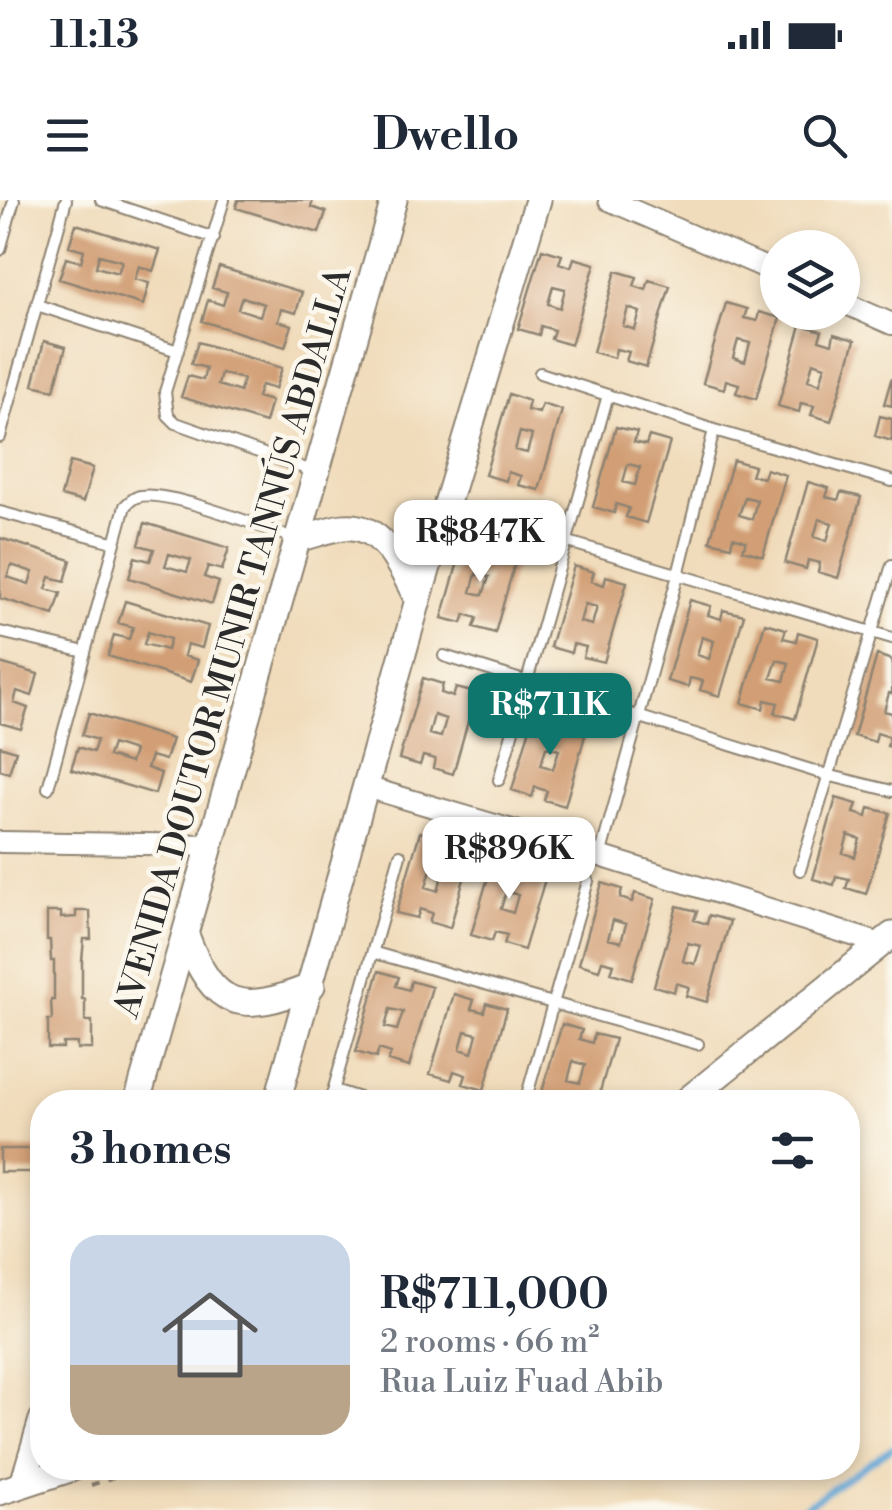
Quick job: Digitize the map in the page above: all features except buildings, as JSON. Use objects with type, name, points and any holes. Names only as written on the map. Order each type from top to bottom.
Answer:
[{"type":"street","name":"AVENIDA DOUTOR MUNIR TANNÚS ABDALLA","points":[[141,1090],[394,200]]},
{"type":"street","points":[[281,1090],[418,600],[538,200]]},
{"type":"street","points":[[609,200],[760,265]]},
{"type":"street","points":[[860,310],[892,324]]},
{"type":"street","points":[[296,539],[344,527],[362,528],[379,537],[393,554],[418,600]]},
{"type":"street","points":[[366,787],[886,939]]},
{"type":"street","points":[[0,842],[212,845]]},
{"type":"street","points":[[186,935],[208,981],[222,995],[240,1003],[261,1004],[312,986]]},
{"type":"street","points":[[700,1090],[886,939]]},
{"type":"street","points":[[12,1488],[30,1447]]},
{"type":"street","points":[[12,1488],[37,1480]]},
{"type":"lane","points":[[0,250],[14,200]]},
{"type":"lane","points":[[1,432],[66,200]]},
{"type":"lane","points":[[101,200],[214,238]]},
{"type":"lane","points":[[224,200],[165,392],[168,415],[176,424],[315,472]]},
{"type":"lane","points":[[37,305],[178,351]]},
{"type":"lane","points":[[540,373],[714,430],[892,481]]},
{"type":"lane","points":[[0,385],[14,389]]},
{"type":"lane","points":[[498,780],[608,395]]},
{"type":"lane","points":[[600,856],[714,430]]},
{"type":"lane","points":[[48,788],[124,506],[135,497],[150,495],[208,509],[296,539]]},
{"type":"lane","points":[[0,512],[113,542]]},
{"type":"lane","points":[[481,516],[892,638]]},
{"type":"lane","points":[[800,870],[892,565]]},
{"type":"lane","points":[[0,632],[85,652]]},
{"type":"lane","points":[[444,656],[827,775],[892,791]]},
{"type":"lane","points":[[334,1090],[400,855]]},
{"type":"lane","points":[[529,1090],[588,881]]},
{"type":"lane","points":[[374,953],[698,1044]]},
{"type":"waterway","points":[[860,1470],[892,1448]]},
{"type":"waterway","points":[[800,1510],[845,1480]]}]
